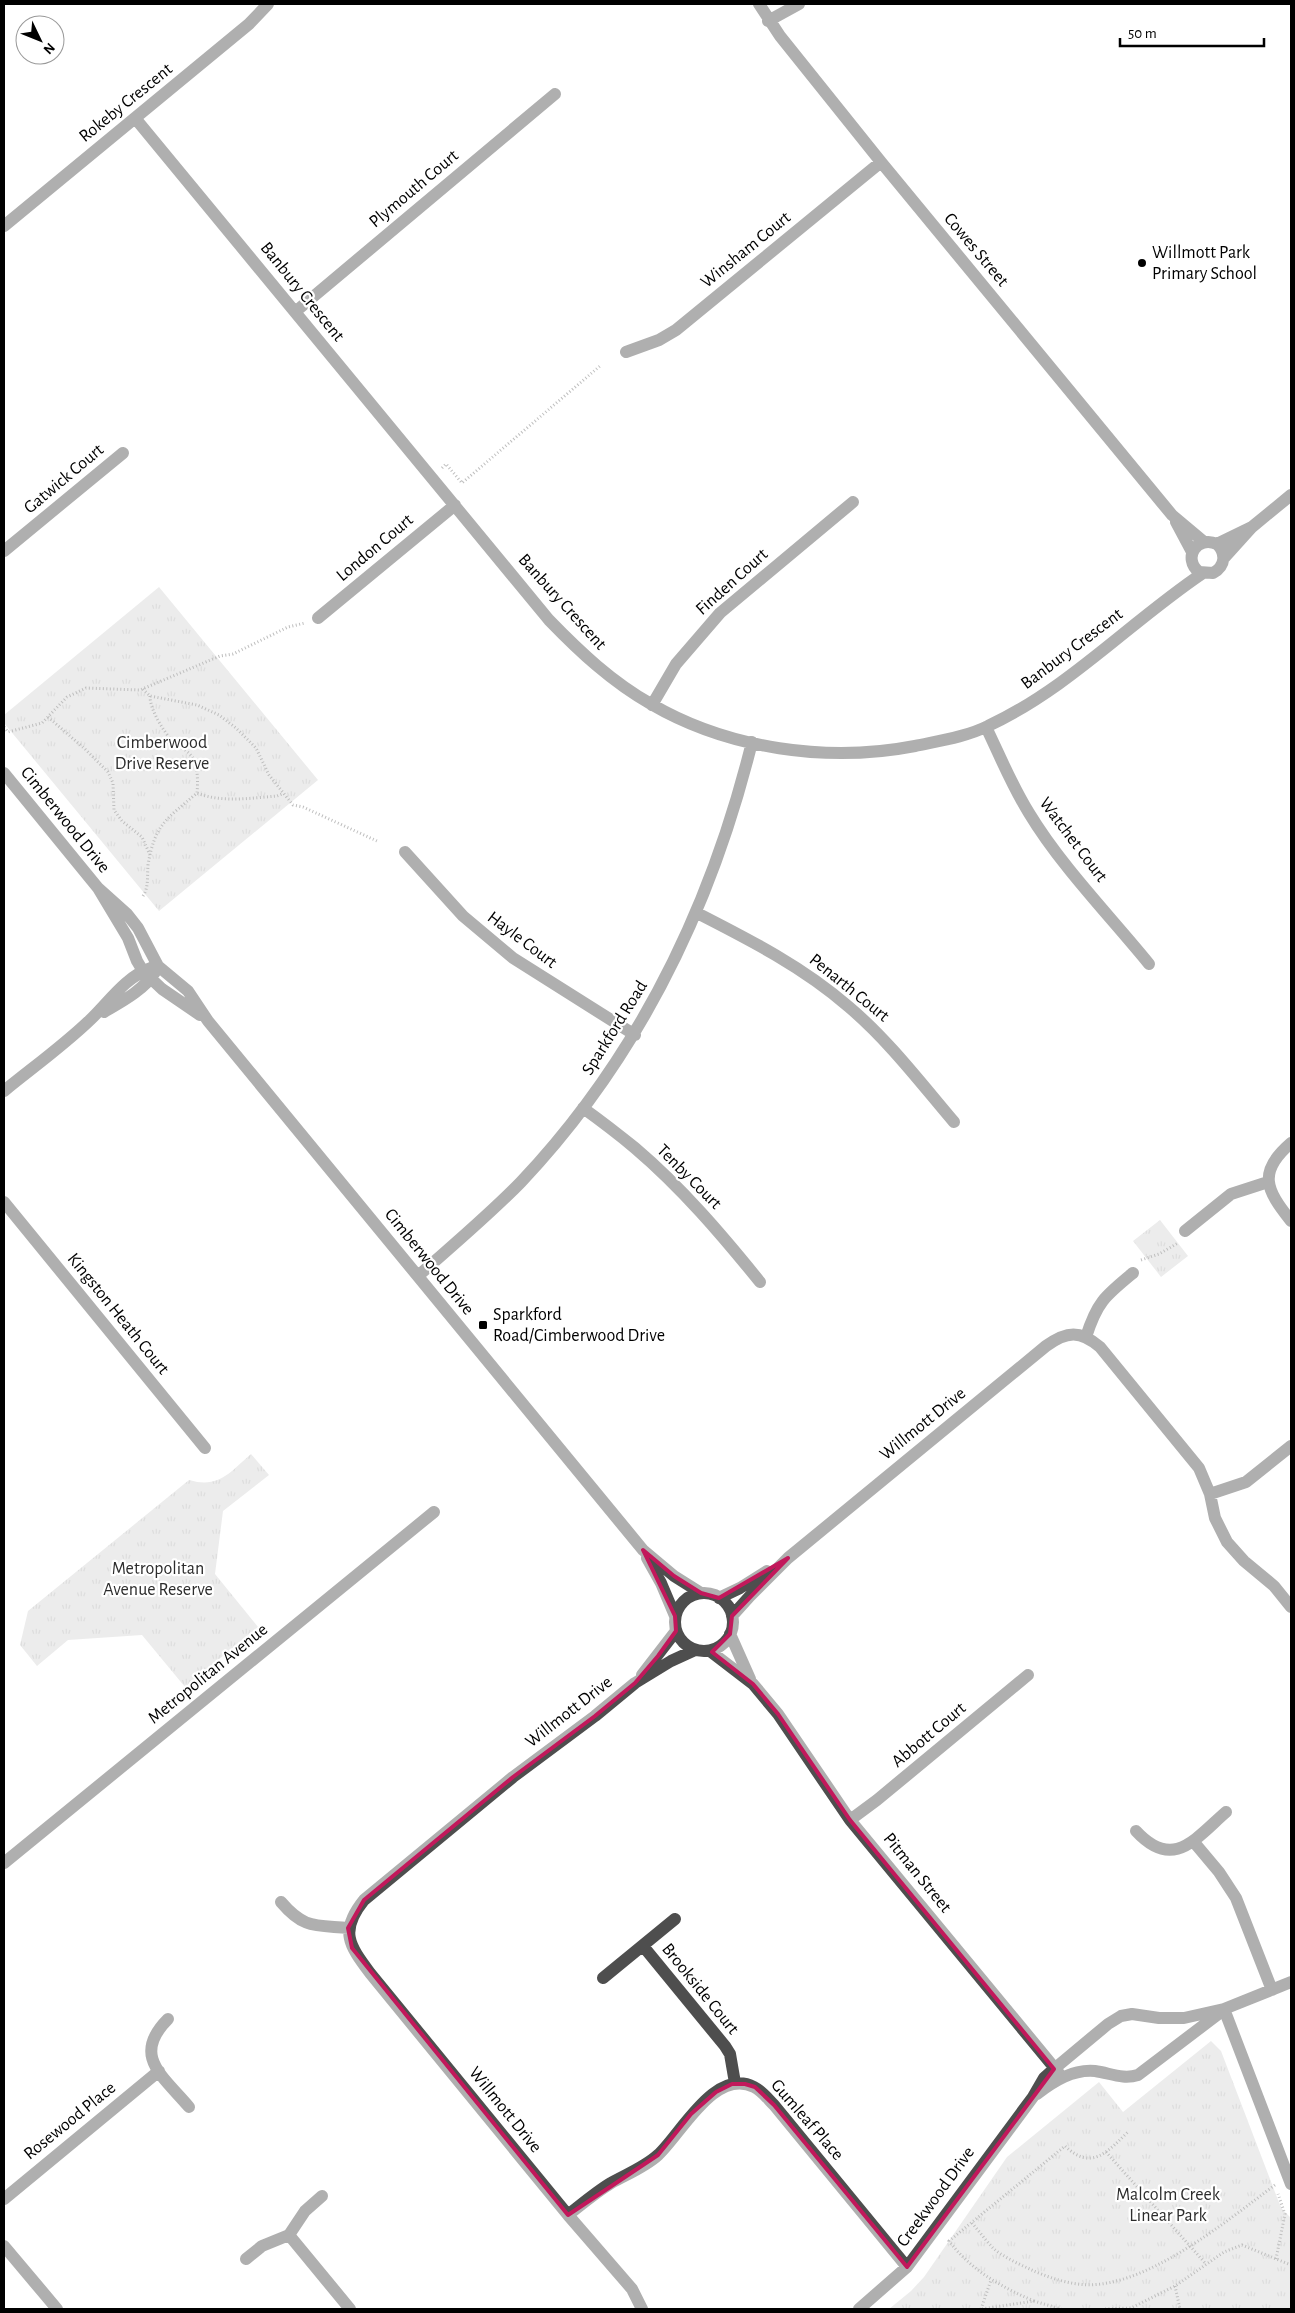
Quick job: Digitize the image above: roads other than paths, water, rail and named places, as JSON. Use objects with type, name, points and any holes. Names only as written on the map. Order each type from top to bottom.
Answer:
[{"type":"street","name":"Rokeby Crescent","points":[[4,226],[250,24],[268,4]]},
{"type":"street","name":"Cowes Street","points":[[759,4],[768,21],[881,162],[1172,515],[1203,541]]},
{"type":"street","points":[[768,21],[799,4]]},
{"type":"street","name":"Plymouth Court","points":[[295,312],[555,94]]},
{"type":"street","name":"Banbury Crescent","points":[[135,118],[549,620],[575,647],[624,687],[652,705],[697,726],[752,742],[816,753],[882,752],[932,743],[986,727],[1064,680],[1166,598],[1203,574],[1217,571],[1224,558],[1252,527],[1291,495]]},
{"type":"street","name":"Winsham Court","points":[[626,352],[659,340],[676,330],[881,162]]},
{"type":"street","name":"Gatwick Court","points":[[4,551],[123,453]]},
{"type":"street","name":"Finden Court","points":[[652,705],[676,664],[720,613],[853,502]]},
{"type":"street","name":"London Court","points":[[318,618],[455,505]]},
{"type":"street","name":"Cowes Street","points":[[1172,515],[1192,552]]},
{"type":"street","name":"Banbury Crescent","points":[[1217,544],[1252,527]]},
{"type":"street","points":[[1203,574],[1193,565],[1192,552],[1194,547],[1203,541],[1217,544],[1223,552],[1224,558]]},
{"type":"street","name":"Banbury Crescent","points":[[1166,598],[1193,565]]},
{"type":"street","name":"Watchet Court","points":[[986,727],[1010,780],[1030,814],[1068,866],[1149,964]]},
{"type":"street","name":"Sparkford Road","points":[[418,1276],[486,1216],[521,1181],[583,1108],[634,1035],[671,969],[714,872],[736,805],[752,742]]},
{"type":"street","name":"Cimberwood Drive","points":[[4,773],[98,888],[128,938],[147,975],[208,1021]]},
{"type":"street","name":"Hayle Court","points":[[405,852],[463,916],[513,958],[634,1035]]},
{"type":"street","name":"Cimberwood Drive","points":[[98,888],[127,914],[138,928],[158,966],[188,991],[208,1021],[643,1550],[674,1576],[701,1593]]},
{"type":"street","name":"Penarth Court","points":[[697,913],[783,959],[823,986],[849,1007],[878,1034],[954,1122]]},
{"type":"street","points":[[4,1091],[89,1021],[125,984],[147,975],[158,966]]},
{"type":"street","name":"Tenby Court","points":[[583,1108],[635,1148],[677,1187],[760,1282]]},
{"type":"street","points":[[1291,1143],[1272,1162],[1268,1182],[1274,1199],[1291,1221]]},
{"type":"street","points":[[1185,1231],[1231,1194],[1268,1182]]},
{"type":"street","name":"Kingston Heath Court","points":[[4,1202],[205,1448]]},
{"type":"street","points":[[1132,1273],[1100,1302],[1086,1338],[1100,1348],[1199,1468],[1210,1494],[1215,1518],[1227,1542],[1244,1561],[1274,1586],[1291,1607]]},
{"type":"street","name":"Willmott Drive","points":[[732,1616],[788,1558],[1046,1346],[1066,1334],[1075,1334],[1086,1338]]},
{"type":"street","points":[[1210,1494],[1246,1482],[1291,1446]]},
{"type":"street","name":"Metropolitan Avenue","points":[[4,1863],[434,1512]]},
{"type":"street","name":"Cimberwood Drive","points":[[643,1550],[661,1583],[675,1616]]},
{"type":"street","name":"Willmott Drive","points":[[719,1598],[740,1588],[788,1558]]},
{"type":"street","points":[[701,1593],[719,1598],[725,1603],[732,1616],[730,1634],[725,1642],[710,1651],[695,1650],[686,1646],[676,1631],[675,1616],[684,1600],[701,1593]]},
{"type":"street","name":"Willmott Drive","points":[[635,1683],[676,1631]]},
{"type":"street","name":"Pitman Street","points":[[730,1634],[753,1684]]},
{"type":"street","name":"Willmott Drive","points":[[642,2309],[632,2289],[568,2215],[370,1973],[352,1948],[348,1928],[356,1910],[364,1900],[513,1777],[595,1716],[635,1683],[671,1661],[695,1650]]},
{"type":"street","name":"Pitman Street","points":[[710,1651],[753,1684],[792,1732],[850,1820],[1058,2073]]},
{"type":"street","name":"Abbott Court","points":[[850,1820],[1028,1675]]},
{"type":"street","points":[[1136,1831],[1147,1843],[1162,1850],[1177,1849],[1193,1841],[1226,1812]]},
{"type":"street","points":[[1193,1841],[1219,1872],[1236,1898],[1272,1990]]},
{"type":"street","points":[[281,1902],[292,1915],[304,1923],[348,1928]]},
{"type":"street","name":"Brookside Court","points":[[603,1978],[675,1919]]},
{"type":"street","name":"Brookside Court","points":[[643,1946],[725,2046],[730,2054],[736,2084]]},
{"type":"street","name":"Creekwood Drive","points":[[1058,2073],[1108,2024],[1121,2016],[1132,2014],[1174,2019],[1224,2009],[1291,1982]]},
{"type":"street","points":[[1224,2009],[1291,2184]]},
{"type":"street","name":"Creekwood Drive","points":[[860,2309],[907,2267],[1033,2097],[1044,2078],[1058,2073],[1083,2071],[1094,2071],[1122,2077],[1138,2076],[1224,2009]]},
{"type":"street","points":[[168,2019],[154,2035],[150,2054],[159,2071],[190,2107]]},
{"type":"street","name":"Rosewood Place","points":[[4,2199],[159,2071]]},
{"type":"street","points":[[568,2215],[610,2184],[652,2160],[668,2144],[691,2114],[716,2092],[736,2084]]},
{"type":"street","name":"Gumleaf Place","points":[[736,2084],[755,2087],[765,2095],[907,2267]]},
{"type":"street","points":[[246,2259],[262,2246],[289,2235],[305,2211],[322,2196]]},
{"type":"street","points":[[289,2235],[350,2309]]},
{"type":"street","points":[[4,2246],[57,2309]]},
{"type":"place","name":"Willmott Park Primary School","points":[[1142,263]]},
{"type":"place","name":"Sparkford Road/Cimberwood Drive","points":[[483,1325]]},
{"type":"park label","name":"Cimberwood Drive Reserve","points":[[162,753]]},
{"type":"park label","name":"Metropolitan Avenue Reserve","points":[[158,1579]]},
{"type":"park label","name":"Malcolm Creek Linear Park","points":[[1168,2205]]}]
